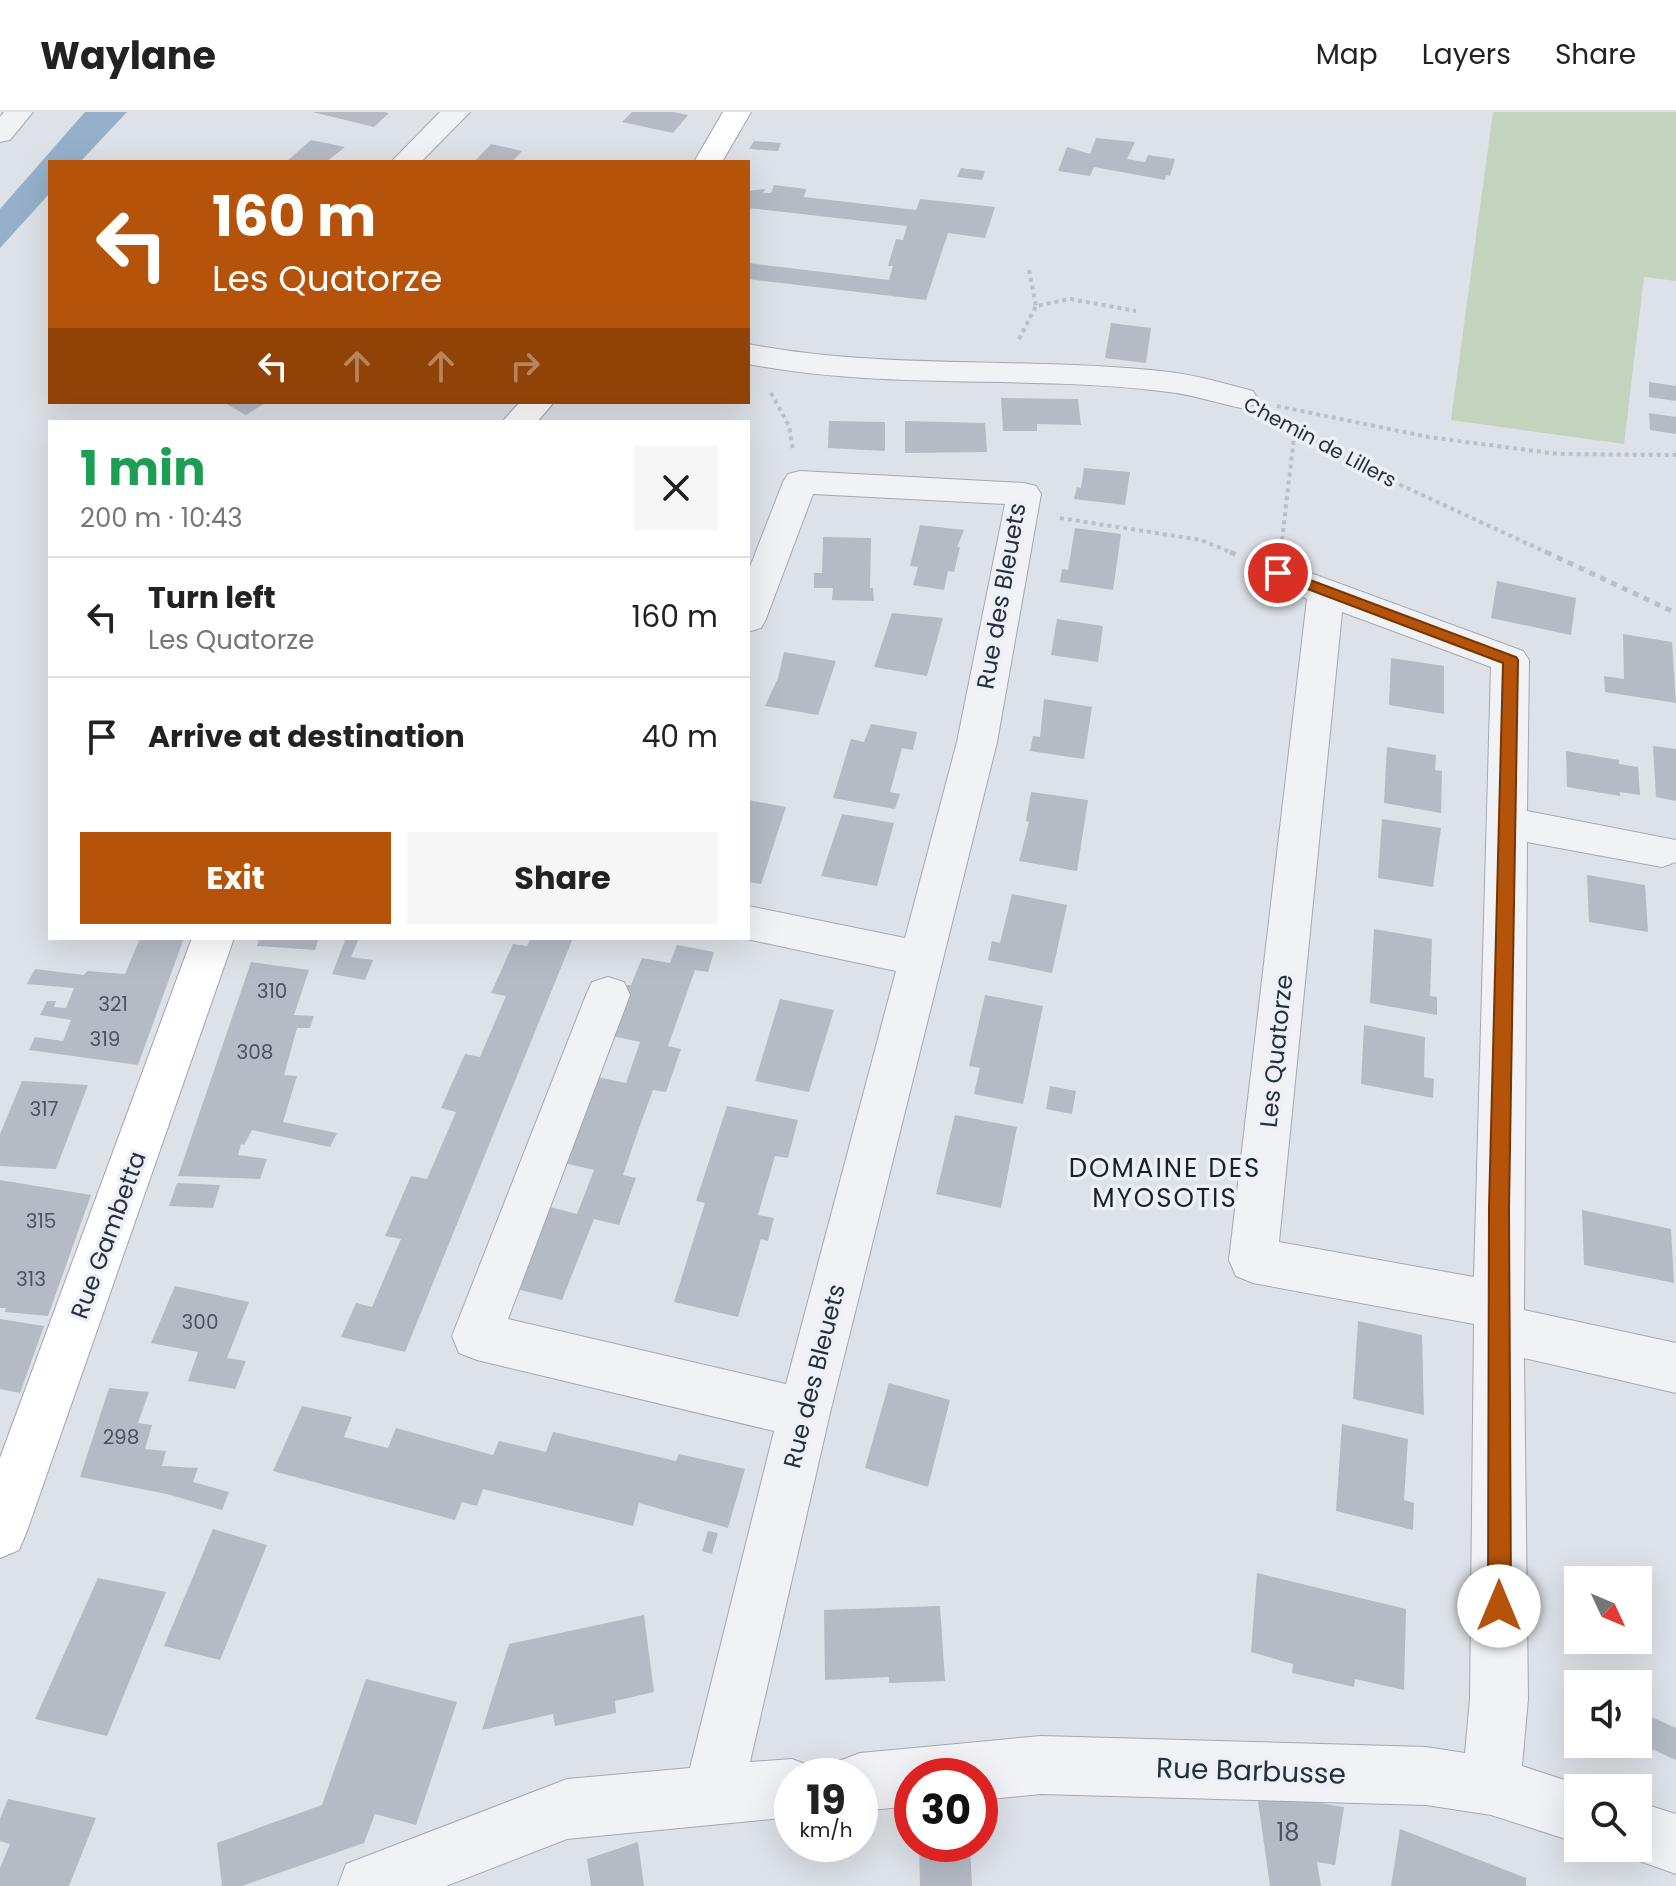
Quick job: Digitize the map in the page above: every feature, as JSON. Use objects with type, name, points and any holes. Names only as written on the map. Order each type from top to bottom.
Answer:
[{"type":"main road","points":[[709,160],[737,112]]},
{"type":"main road","points":[[521,420],[536,404]]},
{"type":"main road","name":"Rue Gambetta","points":[[0,1531],[212,940]]},
{"type":"street","points":[[0,134],[19,112]]},
{"type":"street","points":[[407,160],[456,112]]},
{"type":"street","name":"Chemin de Lillers","points":[[750,355],[804,365],[1002,371],[1171,382],[1241,398]]},
{"type":"street","points":[[750,614],[800,482]]},
{"type":"street","name":"Rue des Bleuets","points":[[713,1795],[804,1413],[918,958],[977,742],[1024,494],[800,482]]},
{"type":"street","points":[[1278,573],[1510,660],[1499,1317],[1499,1699],[1491,1786]]},
{"type":"street","name":"Les Quatorze","points":[[1326,593],[1253,1260],[1499,1317],[1676,1368]]},
{"type":"street","points":[[1507,823],[1662,851]]},
{"type":"street","points":[[750,923],[918,958]]},
{"type":"street","points":[[608,995],[477,1336],[804,1413]]},
{"type":"street","name":"Rue Barbusse","points":[[998,1769],[1041,1765],[1426,1776],[1491,1786],[1564,1809]]},
{"type":"street","points":[[368,1886],[567,1809],[774,1790]]},
{"type":"street","points":[[1652,1836],[1676,1844]]},
{"type":"path","points":[[1002,371],[1036,306],[1029,270]]},
{"type":"path","points":[[1036,306],[1070,299],[1136,311]]},
{"type":"path","points":[[750,355],[789,426],[800,482]]},
{"type":"path","points":[[1241,398],[1428,437],[1529,451],[1676,455]]},
{"type":"path","name":"Chemin de Lillers","points":[[1241,398],[1355,464],[1676,613]]},
{"type":"path","points":[[1019,512],[1201,540],[1278,573],[1295,429]]},
{"type":"green space","points":[[1493,112],[1676,112],[1676,281],[1644,277],[1624,444],[1451,420]]},
{"type":"water","points":[[85,112],[127,112],[82,160],[48,160],[48,195],[0,248],[0,209]]},
{"type":"building","points":[[312,112],[384,112],[389,113],[374,127]]},
{"type":"building","points":[[632,112],[688,115],[673,133],[622,122]]},
{"type":"building","points":[[1096,138],[1135,142],[1127,159],[1145,162],[1148,155],[1175,159],[1170,176],[1166,175],[1165,180],[1094,167],[1090,176],[1058,171],[1067,147],[1090,154]]},
{"type":"building","points":[[311,140],[345,147],[329,160],[288,160]]},
{"type":"building","points":[[754,141],[781,143],[778,151],[749,149]]},
{"type":"building","points":[[491,144],[522,151],[514,160],[476,160]]},
{"type":"building","points":[[961,168],[985,171],[982,180],[957,177]]},
{"type":"building","points":[[774,185],[806,189],[804,197],[916,210],[920,199],[995,207],[985,238],[948,233],[926,300],[750,279],[750,263],[889,280],[893,266],[888,266],[896,239],[903,240],[907,226],[750,208],[750,191],[765,189],[763,193],[771,193]]},
{"type":"building","points":[[1111,323],[1151,328],[1146,363],[1105,358]]},
{"type":"building","points":[[1649,382],[1676,386],[1676,401],[1649,397]]},
{"type":"building","points":[[1001,398],[1078,399],[1081,425],[1037,424],[1037,431],[1003,431]]},
{"type":"building","points":[[227,404],[264,404],[246,415]]},
{"type":"building","points":[[1649,413],[1676,417],[1676,434],[1650,430]]},
{"type":"building","points":[[829,421],[885,422],[885,451],[828,448]]},
{"type":"building","points":[[905,421],[985,423],[987,452],[905,453]]},
{"type":"building","points":[[1084,468],[1130,472],[1125,505],[1074,499],[1077,487],[1081,488]]},
{"type":"building","points":[[920,525],[964,530],[957,547],[960,547],[954,572],[948,571],[944,590],[913,585],[918,567],[910,566]]},
{"type":"building","points":[[1075,528],[1121,534],[1113,590],[1060,582],[1062,569],[1068,570]]},
{"type":"building","points":[[823,537],[871,538],[870,588],[873,588],[874,601],[832,600],[833,588],[814,588],[814,573],[822,573]]},
{"type":"building","points":[[1497,581],[1576,598],[1571,635],[1491,618]]},
{"type":"building","points":[[892,613],[943,618],[927,676],[874,667]]},
{"type":"building","points":[[1057,619],[1103,626],[1098,662],[1051,655]]},
{"type":"building","points":[[1623,634],[1672,642],[1676,703],[1605,692],[1604,676],[1624,679]]},
{"type":"building","points":[[784,652],[836,661],[818,715],[765,706],[778,678]]},
{"type":"building","points":[[1391,658],[1444,666],[1444,714],[1389,705]]},
{"type":"building","points":[[1044,699],[1092,707],[1084,759],[1030,751],[1033,736],[1040,737]]},
{"type":"building","points":[[871,724],[917,732],[913,750],[902,748],[890,792],[900,794],[895,809],[833,798],[851,739],[864,742]]},
{"type":"building","points":[[1653,746],[1676,749],[1676,801],[1656,797]]},
{"type":"building","points":[[1387,747],[1436,755],[1435,770],[1442,771],[1441,813],[1384,803]]},
{"type":"building","points":[[1566,751],[1619,760],[1619,764],[1638,767],[1640,795],[1620,792],[1620,796],[1567,787]]},
{"type":"building","points":[[1031,792],[1088,800],[1077,871],[1019,861],[1029,822],[1026,821]]},
{"type":"building","points":[[750,800],[786,807],[761,884],[750,882]]},
{"type":"building","points":[[842,814],[894,823],[877,886],[821,876]]},
{"type":"building","points":[[1382,819],[1441,828],[1433,887],[1378,878]]},
{"type":"building","points":[[1587,875],[1645,885],[1648,932],[1589,922]]},
{"type":"building","points":[[1012,894],[1067,905],[1052,973],[988,960],[992,941],[1000,943]]},
{"type":"building","points":[[1374,929],[1432,939],[1430,996],[1437,997],[1437,1015],[1370,1003]]},
{"type":"building","points":[[139,940],[183,940],[138,1065],[29,1050],[35,1037],[63,1041],[71,1020],[40,1015],[47,1001],[56,1001],[54,1007],[66,1008],[74,988],[27,984],[35,969],[84,975],[87,971],[125,974]]},
{"type":"building","points":[[258,940],[318,940],[315,950],[257,946]]},
{"type":"building","points":[[345,940],[358,940],[351,957],[373,960],[365,980],[332,974]]},
{"type":"building","points":[[530,940],[572,940],[405,1352],[341,1337],[356,1303],[372,1307],[401,1239],[385,1236],[411,1176],[427,1179],[456,1112],[441,1108],[465,1054],[480,1057],[506,996],[491,993],[513,944],[527,946]]},
{"type":"building","points":[[677,945],[714,952],[708,972],[695,970],[668,1046],[681,1049],[666,1092],[653,1090],[638,1131],[623,1175],[636,1178],[619,1225],[594,1219],[562,1300],[508,1287],[546,1206],[577,1214],[594,1170],[564,1163],[597,1077],[626,1083],[640,1042],[612,1036],[623,995],[627,985],[631,985],[642,958],[670,963]]},
{"type":"building","points":[[251,962],[309,970],[294,1015],[314,1016],[310,1028],[297,1028],[284,1075],[297,1076],[283,1122],[337,1133],[330,1147],[252,1130],[244,1145],[241,1144],[238,1155],[267,1159],[260,1179],[178,1176]]},
{"type":"building","points":[[985,995],[1043,1006],[1023,1104],[974,1094],[980,1068],[969,1066]]},
{"type":"building","points":[[780,999],[834,1010],[809,1092],[755,1081]]},
{"type":"building","points":[[1364,1025],[1425,1037],[1424,1077],[1434,1079],[1433,1098],[1361,1084]]},
{"type":"building","points":[[22,1081],[88,1085],[56,1169],[0,1166],[0,1134]]},
{"type":"building","points":[[1050,1086],[1076,1091],[1072,1114],[1046,1109]]},
{"type":"building","points":[[727,1106],[798,1120],[788,1158],[775,1156],[758,1215],[774,1218],[768,1241],[761,1239],[738,1317],[674,1302],[705,1203],[696,1201]]},
{"type":"building","points":[[955,1115],[1017,1127],[1001,1208],[936,1194]]},
{"type":"building","points":[[0,1180],[91,1195],[48,1316],[5,1312],[6,1308],[0,1308]]},
{"type":"building","points":[[177,1183],[220,1185],[213,1208],[169,1206]]},
{"type":"building","points":[[1582,1210],[1671,1229],[1674,1283],[1584,1265]]},
{"type":"building","points":[[175,1286],[249,1302],[227,1358],[246,1361],[235,1389],[188,1381],[198,1352],[151,1343]]},
{"type":"building","points":[[0,1319],[44,1326],[20,1393],[0,1389]]},
{"type":"building","points":[[1358,1321],[1422,1335],[1424,1415],[1353,1399]]},
{"type":"building","points":[[889,1383],[950,1400],[928,1487],[865,1468]]},
{"type":"building","points":[[109,1388],[149,1392],[138,1423],[152,1425],[145,1449],[166,1451],[162,1466],[198,1468],[193,1482],[229,1492],[222,1510],[167,1494],[80,1477]]},
{"type":"building","points":[[302,1406],[352,1417],[344,1437],[388,1448],[396,1428],[493,1455],[499,1441],[546,1452],[553,1432],[676,1461],[679,1454],[745,1469],[728,1528],[639,1503],[633,1526],[483,1489],[477,1506],[462,1502],[455,1520],[273,1471]]},
{"type":"building","points":[[1342,1424],[1408,1439],[1404,1500],[1414,1503],[1413,1530],[1336,1511]]},
{"type":"building","points":[[213,1529],[267,1545],[220,1660],[164,1646]]},
{"type":"building","points":[[708,1531],[718,1533],[712,1554],[702,1551]]},
{"type":"building","points":[[1257,1573],[1406,1609],[1404,1690],[1355,1679],[1354,1687],[1292,1673],[1293,1664],[1251,1652]]},
{"type":"building","points":[[98,1578],[166,1592],[107,1736],[35,1719]]},
{"type":"building","points":[[940,1606],[945,1681],[889,1683],[889,1677],[825,1680],[824,1610]]},
{"type":"building","points":[[644,1615],[654,1692],[615,1701],[616,1713],[555,1726],[553,1714],[482,1730],[509,1644]]},
{"type":"building","points":[[366,1679],[457,1702],[416,1825],[375,1814],[364,1843],[242,1886],[222,1886],[217,1843],[322,1805]]},
{"type":"building","points":[[1652,1717],[1676,1728],[1676,1760],[1652,1749]]},
{"type":"building","points":[[8,1799],[96,1818],[69,1886],[0,1886],[0,1868],[10,1844],[0,1841],[0,1819]]},
{"type":"building","points":[[1258,1801],[1308,1801],[1344,1807],[1335,1865],[1317,1862],[1321,1886],[1270,1886]]},
{"type":"building","points":[[1400,1829],[1526,1878],[1526,1886],[1391,1886]]},
{"type":"building","points":[[638,1842],[644,1886],[591,1886],[587,1859]]},
{"type":"building","points":[[919,1862],[971,1862],[972,1886],[920,1886]]},
{"type":"district","name":"DOMAINE DES MYOSOTIS","points":[[1165,1183]]},
{"type":"route","points":[[1278,573],[1510,660],[1506,993],[1499,1208],[1499,1606]]}]
